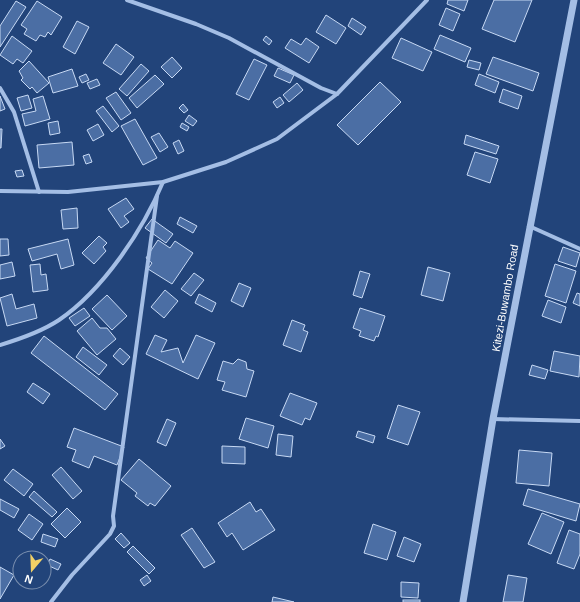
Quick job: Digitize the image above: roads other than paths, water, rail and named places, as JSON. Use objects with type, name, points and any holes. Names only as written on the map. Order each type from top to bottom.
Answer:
[{"type":"street","points":[[127,0],[196,24],[229,38],[321,88],[338,94]]},
{"type":"street","points":[[0,191],[76,191],[163,182],[226,162],[277,139],[338,94],[427,0]]},
{"type":"street","name":"Kitezi-Buwambo Road","points":[[463,602],[493,419],[529,226],[574,0]]},
{"type":"street","points":[[0,88],[14,112],[39,192]]},
{"type":"street","points":[[0,345],[42,330],[59,320],[80,302],[117,261],[135,236],[163,182]]},
{"type":"street","points":[[51,602],[72,575],[110,534],[114,526],[113,516],[157,196]]},
{"type":"street","points":[[529,226],[580,249]]},
{"type":"street","points":[[493,419],[580,421]]}]
